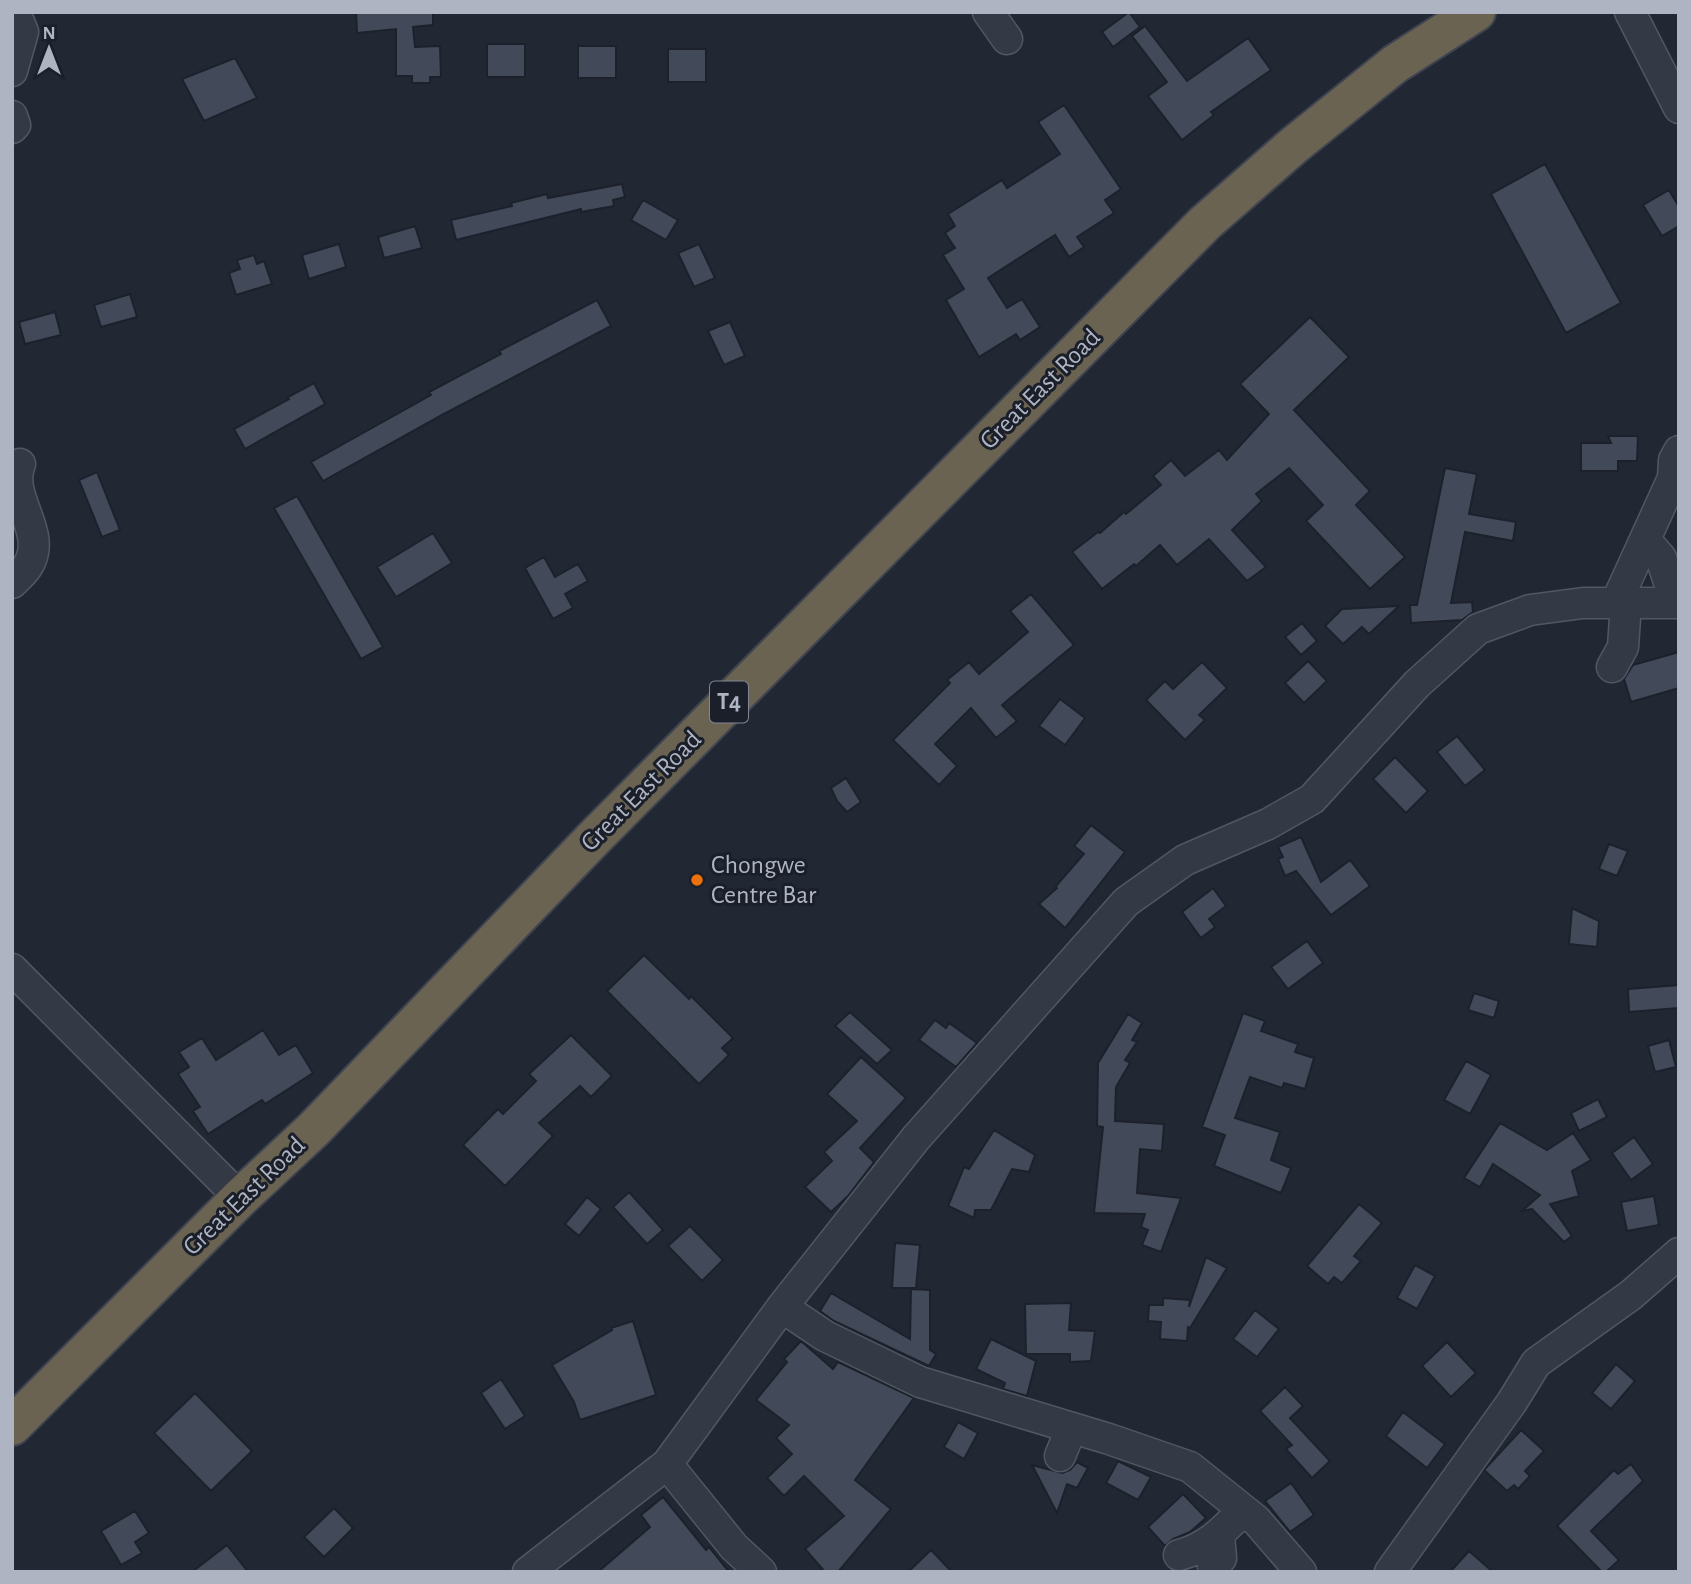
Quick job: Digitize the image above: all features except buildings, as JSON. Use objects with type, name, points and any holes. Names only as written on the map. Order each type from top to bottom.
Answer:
[{"type":"highway","name":"Great East Road","points":[[12,1426],[240,1198],[314,1129],[522,912],[1205,223],[1293,146],[1395,64],[1476,12]]},
{"type":"street","points":[[12,71],[23,32],[15,12]]},
{"type":"street","points":[[988,12],[1007,39]]},
{"type":"street","points":[[1630,12],[1679,108]]},
{"type":"street","points":[[12,116],[15,125],[12,128]]},
{"type":"street","points":[[1612,667],[1623,647],[1621,603],[1674,478],[1674,460],[1679,451]]},
{"type":"street","points":[[12,583],[28,566],[36,544],[15,477],[20,464]]},
{"type":"street","points":[[528,1572],[667,1464],[782,1307],[916,1138],[1126,902],[1185,860],[1268,824],[1312,799],[1417,684],[1478,629],[1530,610],[1583,603],[1677,603],[1661,558],[1646,541]]},
{"type":"street","points":[[12,969],[240,1198]]},
{"type":"street","points":[[1390,1572],[1505,1412],[1536,1363],[1622,1302],[1679,1253]]},
{"type":"street","points":[[782,1307],[825,1336],[920,1382],[1066,1442],[1162,1456],[1190,1467],[1256,1520],[1301,1572]]},
{"type":"street","points":[[667,1464],[734,1547],[761,1572]]},
{"type":"street","points":[[1180,1555],[1198,1550],[1219,1535],[1243,1510]]},
{"type":"street","points":[[1213,1567],[1221,1559],[1219,1535]]},
{"type":"place","name":"Chongwe Centre Bar","points":[[697,880]]}]
